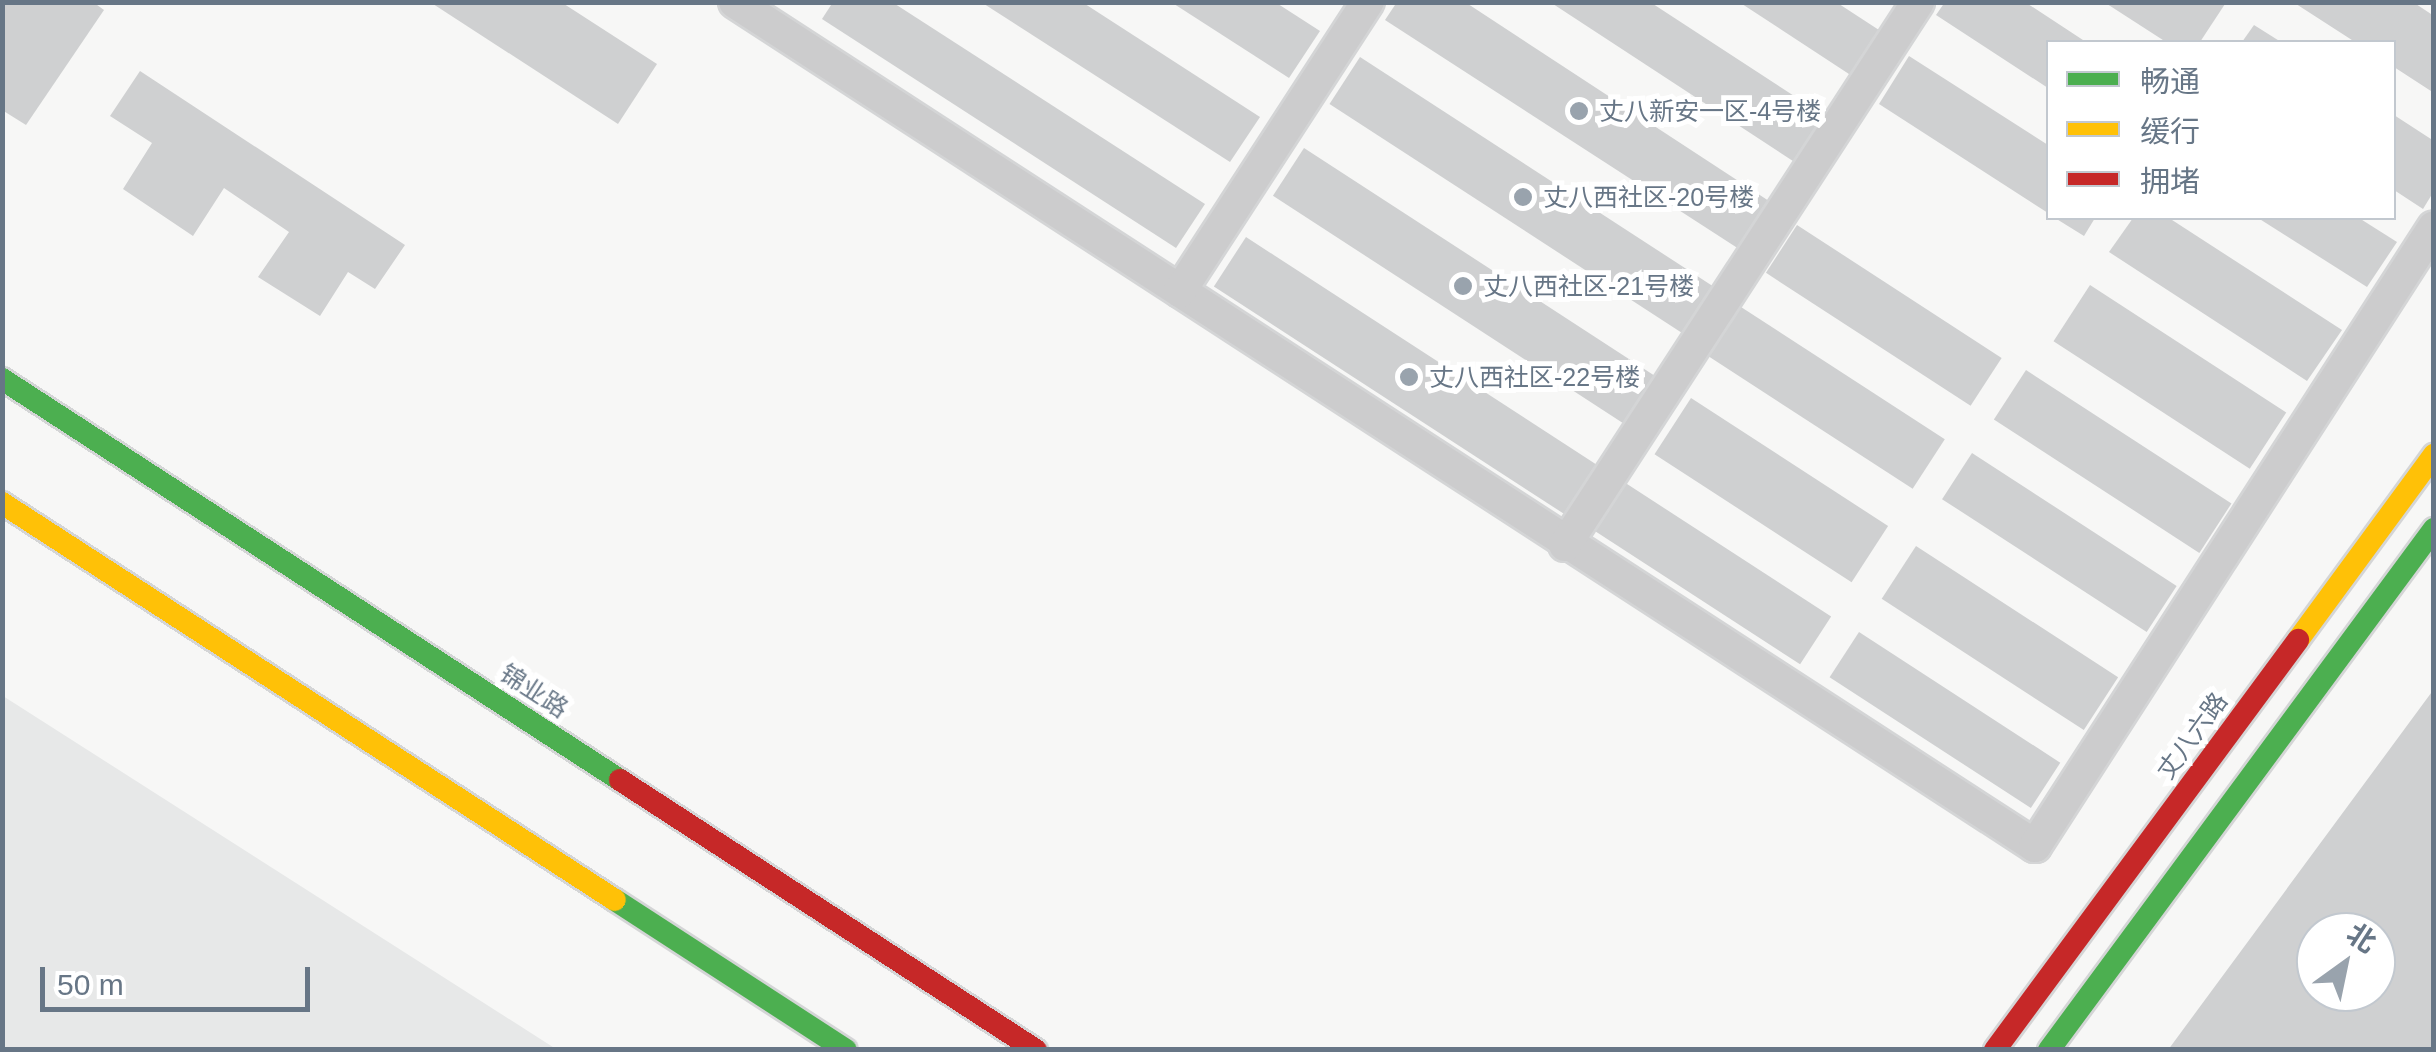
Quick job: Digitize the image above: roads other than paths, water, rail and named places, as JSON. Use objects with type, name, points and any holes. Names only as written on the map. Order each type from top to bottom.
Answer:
[{"type":"main road","name":"锦业路","points":[[2,379],[1036,1050]]},
{"type":"main road","name":"丈八六路","points":[[1995,1050],[2434,455]]},
{"type":"main road","points":[[2,503],[846,1050]]},
{"type":"main road","points":[[2050,1050],[2434,528]]},
{"type":"street","points":[[734,2],[779,14],[1180,291],[1565,545],[2035,846],[2434,227]]},
{"type":"street","points":[[1180,291],[1368,2]]},
{"type":"street","points":[[1565,545],[1918,2]]},
{"type":"place","name":"丈八新安一区-4号楼","points":[[1579,111]]},
{"type":"place","name":"丈八西社区-20号楼","points":[[1523,197]]},
{"type":"place","name":"丈八西社区-21号楼","points":[[1463,286]]},
{"type":"place","name":"丈八西社区-22号楼","points":[[1409,377]]}]
